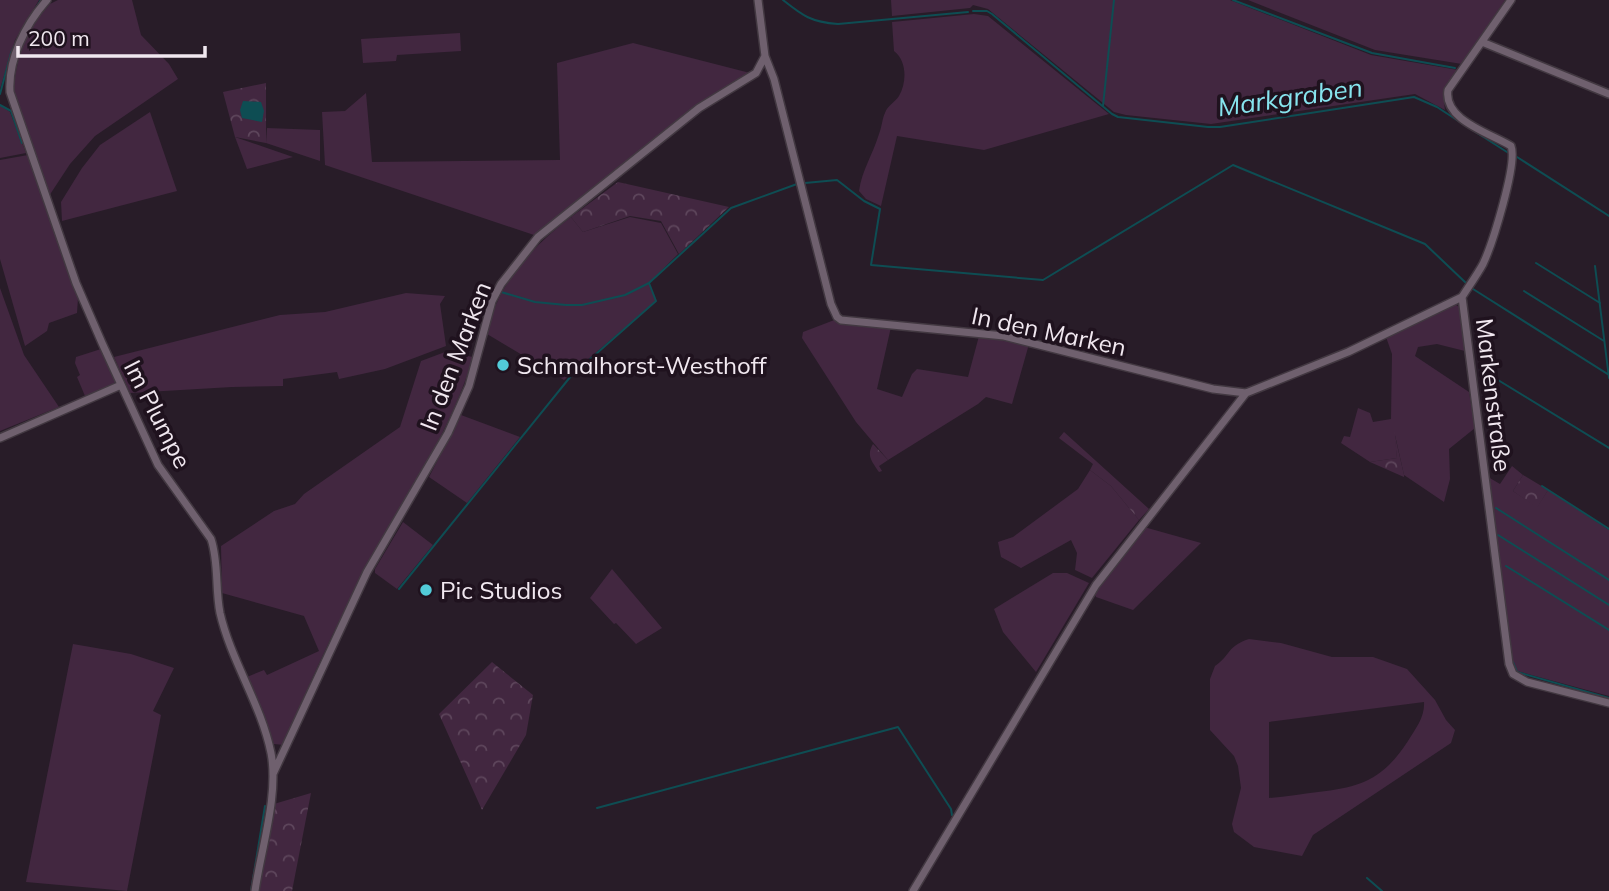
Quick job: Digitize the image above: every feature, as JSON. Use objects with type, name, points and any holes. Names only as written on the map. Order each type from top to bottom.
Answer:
[{"type":"street","name":"Im Plumpe","points":[[47,0],[35,14],[19,45],[12,65],[10,92],[76,284],[121,385],[158,465],[211,538],[218,569],[220,611],[229,642],[264,728],[271,754],[273,774],[255,891]]},
{"type":"street","name":"In den Marken","points":[[758,0],[765,56],[774,79],[831,304],[841,320],[1004,336],[1213,389],[1246,393],[1348,352],[1462,297]]},
{"type":"street","name":"Markenstraße","points":[[1511,0],[1448,89],[1446,100],[1452,110],[1511,146],[1514,153],[1507,189],[1483,263],[1462,297],[1509,664],[1513,674],[1527,682],[1609,702]]},
{"type":"street","points":[[1482,43],[1609,94]]},
{"type":"street","points":[[765,56],[756,73],[774,79]]},
{"type":"street","name":"In den Marken","points":[[273,774],[367,572],[448,433],[470,386],[492,300],[501,284],[538,237],[699,108],[756,73]]},
{"type":"street","points":[[0,438],[121,385]]},
{"type":"street","points":[[913,891],[1096,585],[1246,393]]},
{"type":"street","points":[[271,754],[284,755]]},
{"type":"green space","points":[[0,0],[39,0],[15,40],[0,89]]},
{"type":"green space","points":[[58,0],[132,0],[141,35],[169,64],[178,79],[95,136],[70,164],[49,196],[13,87],[21,47],[39,17],[50,4]]},
{"type":"green space","points":[[891,0],[1230,0],[1371,55],[1458,70],[1445,94],[1445,110],[1415,94],[1211,124],[1126,115],[1114,112],[988,9],[973,5],[970,8],[892,16]]},
{"type":"green space","points":[[1248,0],[1505,0],[1462,64],[1375,50]]},
{"type":"green space","points":[[974,14],[988,16],[1109,114],[984,150],[897,136],[881,206],[866,199],[859,191],[863,176],[886,111],[899,96],[904,78],[901,60],[894,51],[892,22]]},
{"type":"green space","points":[[460,33],[461,51],[397,55],[396,61],[363,63],[361,39]]},
{"type":"green space","points":[[633,43],[750,73],[699,105],[537,236],[325,165],[322,112],[345,111],[366,93],[372,162],[560,160],[557,63]]},
{"type":"green space","points":[[266,83],[266,143],[235,137],[223,92]]},
{"type":"green space","points":[[0,105],[10,112],[26,153],[0,158]]},
{"type":"green space","points":[[150,112],[177,191],[62,221],[61,202],[100,145]]},
{"type":"green space","points":[[267,128],[320,130],[320,161],[266,143]]},
{"type":"green space","points":[[235,137],[293,157],[247,169]]},
{"type":"green space","points":[[28,155],[78,298],[77,313],[49,323],[47,331],[25,346],[0,259],[0,160]]},
{"type":"green space","points":[[618,182],[729,207],[679,254],[661,221],[630,216],[583,232],[571,217]]},
{"type":"green space","points":[[571,217],[583,232],[630,217],[661,223],[678,254],[649,283],[656,301],[564,380],[487,334],[499,298],[518,268],[543,241]]},
{"type":"green space","points":[[0,288],[24,355],[59,407],[0,431]]},
{"type":"green space","points":[[406,293],[445,296],[440,304],[446,346],[385,369],[339,379],[337,372],[283,379],[283,386],[130,393],[114,357],[280,315],[325,312]]},
{"type":"green space","points":[[1453,303],[1461,308],[1465,351],[1437,344],[1418,347],[1415,356],[1469,392],[1475,428],[1449,449],[1450,479],[1444,502],[1404,475],[1395,435],[1397,458],[1370,462],[1341,443],[1344,436],[1350,437],[1358,408],[1370,413],[1373,422],[1391,419],[1392,354],[1386,337]]},
{"type":"green space","points":[[837,319],[891,327],[877,389],[902,397],[917,369],[968,377],[979,336],[1029,344],[1012,404],[986,397],[888,460],[856,422],[802,338],[803,332]]},
{"type":"green space","points":[[101,349],[116,381],[113,385],[85,396],[77,377],[80,375],[75,363],[76,357]]},
{"type":"green space","points":[[445,352],[473,357],[452,413],[425,467],[343,613],[284,745],[274,744],[247,677],[264,670],[267,675],[319,651],[304,616],[222,593],[221,546],[274,511],[295,504],[304,494],[400,427],[421,361]]},
{"type":"green space","points":[[461,415],[520,437],[467,503],[429,477]]},
{"type":"green space","points":[[1064,432],[1149,509],[1139,520],[1111,486],[1090,470],[1093,464],[1059,438]]},
{"type":"green space","points":[[1394,432],[1404,477],[1370,462],[1397,458]]},
{"type":"green space","points":[[873,444],[888,460],[879,466],[882,471],[879,472],[870,455]]},
{"type":"green space","points":[[1512,466],[1523,475],[1513,491],[1537,507],[1548,490],[1609,530],[1609,696],[1517,671],[1511,660],[1488,477],[1500,484]]},
{"type":"green space","points":[[1090,470],[1111,486],[1139,520],[1092,578],[1075,570],[1077,553],[1071,540],[1021,568],[1001,557],[998,542],[1013,537],[1078,489]]},
{"type":"green space","points":[[1523,475],[1548,490],[1537,508],[1513,491]]},
{"type":"green space","points":[[403,522],[433,545],[397,589],[375,573],[375,569]]},
{"type":"green space","points":[[1144,527],[1201,543],[1133,610],[1096,597],[1094,592]]},
{"type":"green space","points":[[612,569],[662,628],[636,644],[590,598]]},
{"type":"green space","points":[[1053,573],[1067,573],[1089,583],[1036,672],[1003,632],[994,609]]},
{"type":"green space","points":[[1249,639],[1281,643],[1332,657],[1373,657],[1407,669],[1435,700],[1455,730],[1451,743],[1313,835],[1302,856],[1254,847],[1234,832],[1232,824],[1241,788],[1238,766],[1234,756],[1210,730],[1210,679],[1215,666]],"holes":[[[1424,702],[1423,713],[1408,741],[1380,773],[1347,787],[1269,798],[1269,722]]]},
{"type":"green space","points":[[73,644],[131,654],[174,668],[153,711],[161,715],[127,891],[26,882]]},
{"type":"green space","points":[[492,662],[533,695],[526,735],[482,810],[439,714]]},
{"type":"green space","points":[[311,793],[292,891],[259,891],[274,804]]},
{"type":"water","points":[[243,101],[261,102],[264,111],[262,122],[242,118],[240,110]]},
{"type":"waterway","points":[[29,19],[41,0]]},
{"type":"waterway","name":"Markgraben","points":[[783,0],[808,17],[838,24],[968,12]]},
{"type":"waterway","points":[[1103,106],[1114,0]]},
{"type":"waterway","points":[[1233,0],[1372,53],[1455,68]]},
{"type":"waterway","name":"Markgraben","points":[[973,11],[987,11],[992,14],[1118,117],[1220,127],[1414,97],[1437,107],[1463,124]]},
{"type":"waterway","points":[[0,94],[11,53],[21,33]]},
{"type":"waterway","points":[[0,105],[11,111],[22,143]]},
{"type":"waterway","name":"Markgraben","points":[[1474,131],[1507,152]]},
{"type":"waterway","name":"Markgraben","points":[[1517,157],[1609,216]]},
{"type":"waterway","points":[[805,183],[837,180],[864,201],[880,209],[871,265],[1043,280],[1233,165],[1425,244],[1466,283]]},
{"type":"waterway","points":[[501,292],[535,302],[566,305],[582,305],[625,295],[649,283],[731,208],[797,184]]},
{"type":"waterway","points":[[1536,263],[1600,303]]},
{"type":"waterway","points":[[1595,266],[1609,378]]},
{"type":"waterway","points":[[399,589],[571,376],[656,301],[649,283]]},
{"type":"waterway","points":[[1473,289],[1609,375]]},
{"type":"waterway","points":[[1524,291],[1604,341]]},
{"type":"waterway","points":[[1480,369],[1609,448]]},
{"type":"waterway","points":[[1542,486],[1609,529]]},
{"type":"waterway","points":[[1496,508],[1609,580]]},
{"type":"waterway","points":[[1498,535],[1609,605]]},
{"type":"waterway","points":[[1506,566],[1609,630]]},
{"type":"waterway","points":[[1513,662],[1517,672],[1609,698]]},
{"type":"waterway","points":[[597,808],[898,727],[951,809],[952,815]]},
{"type":"waterway","points":[[251,891],[265,806]]},
{"type":"waterway","points":[[1367,878],[1382,891]]},
{"type":"place","name":"Schmalhorst-Westhoff","points":[[503,365]]},
{"type":"place","name":"Pic Studios","points":[[426,590]]}]
